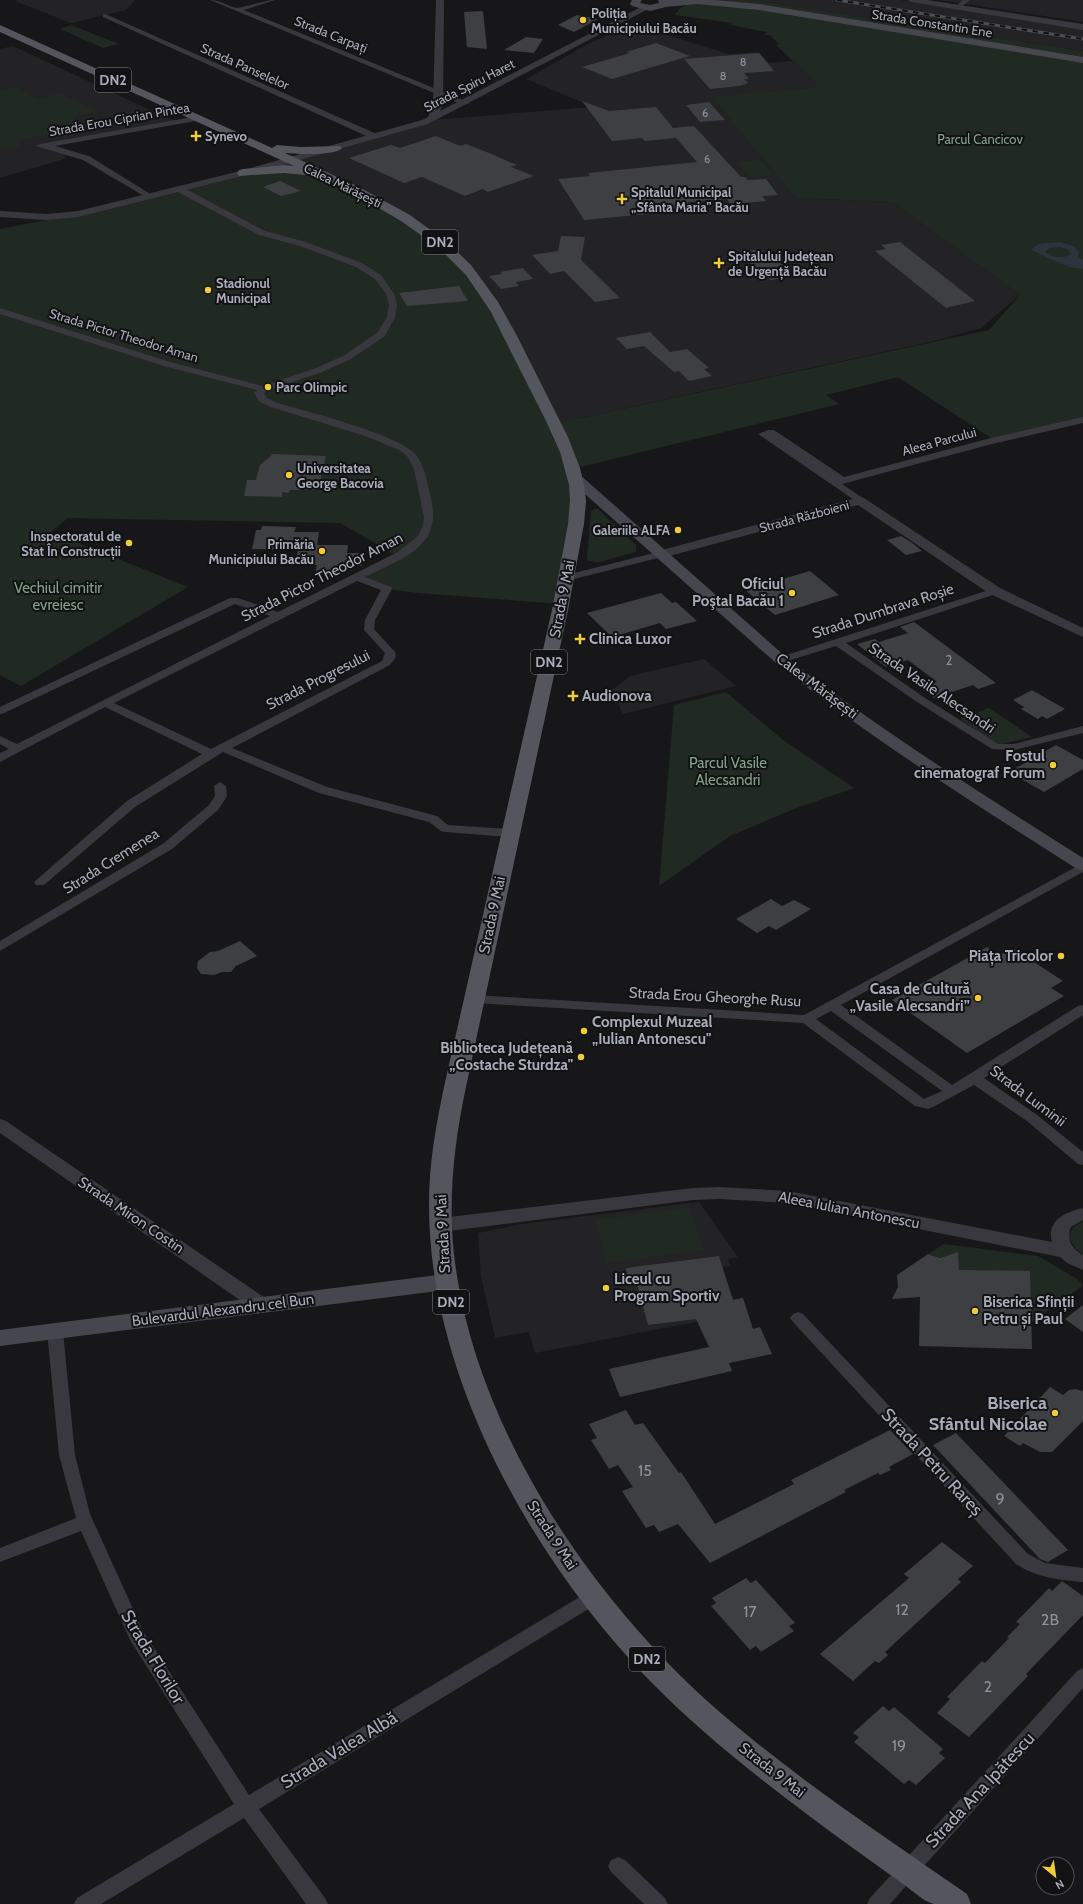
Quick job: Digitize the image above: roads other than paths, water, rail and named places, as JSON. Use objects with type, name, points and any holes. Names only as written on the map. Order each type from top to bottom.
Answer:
[{"type":"main road","name":"Strada Constantin Ene","points":[[684,0],[759,7],[1083,60]]},
{"type":"main road","points":[[633,2],[648,7]]},
{"type":"main road","name":"Strada Constantin Ene","points":[[648,7],[663,2],[706,2]]},
{"type":"main road","name":"Calea Mărășești","points":[[0,28],[319,173],[382,204],[416,224],[442,244],[470,272],[492,302],[559,437],[573,473],[781,660],[830,698],[908,754],[1083,866]]},
{"type":"main road","points":[[260,146],[300,151],[336,148]]},
{"type":"main road","points":[[244,173],[263,160],[265,154],[260,146]]},
{"type":"main road","points":[[244,173],[284,169],[319,173],[317,168],[319,159],[336,148]]},
{"type":"main road","name":"Strada 9 Mai","points":[[573,473],[578,500],[577,513],[561,611],[509,832],[444,1143],[441,1175],[441,1225],[446,1282],[458,1334],[471,1376],[500,1444],[542,1522],[594,1597],[652,1663],[694,1705],[750,1753],[907,1870],[956,1904]]},
{"type":"main road","name":"Bulevardul Alexandru cel Bun","points":[[0,1338],[446,1282]]},
{"type":"street","name":"Strada Carpați","points":[[213,0],[466,103]]},
{"type":"street","points":[[238,10],[261,1],[272,0]]},
{"type":"street","points":[[431,120],[437,108],[440,0]]},
{"type":"street","points":[[911,0],[1083,27]]},
{"type":"street","points":[[958,7],[968,0]]},
{"type":"street","name":"Strada Spiru Haret","points":[[291,160],[376,137],[431,120],[648,7]]},
{"type":"street","name":"Strada Panselelor","points":[[105,16],[376,137]]},
{"type":"street","name":"Strada Erou Ciprian Pintea","points":[[149,196],[86,158],[42,146],[198,118]]},
{"type":"street","points":[[0,214],[32,216],[61,216],[78,214],[179,190],[291,160]]},
{"type":"street","points":[[179,190],[262,233],[303,244],[360,265],[378,277],[390,294],[393,304],[391,317],[382,334],[348,357],[319,370],[263,389]]},
{"type":"street","name":"Strada Pictor Theodor Aman","points":[[0,311],[167,364],[263,389],[259,393],[263,400],[274,405],[406,449],[415,461],[430,512],[426,533],[421,540],[402,554],[105,703],[0,758]]},
{"type":"street","name":"Aleea Parcului","points":[[838,481],[976,444],[1083,420]]},
{"type":"street","points":[[838,481],[763,434],[771,432],[838,481],[860,501]]},
{"type":"street","name":"Strada Războieni","points":[[566,578],[860,501],[995,591],[1083,633]]},
{"type":"street","name":"Strada Progresului","points":[[40,882],[131,804],[211,754],[386,663],[390,657],[390,652],[369,630],[370,620],[387,589],[357,577]]},
{"type":"street","name":"Strada Dumbrava Roșie","points":[[781,660],[995,591]]},
{"type":"street","points":[[0,710],[234,600],[279,616]]},
{"type":"street","name":"Strada Vasile Alecsandri","points":[[838,642],[921,700],[996,747],[1014,747],[1083,730]]},
{"type":"street","points":[[105,703],[211,754]]},
{"type":"street","points":[[0,739],[17,749]]},
{"type":"street","points":[[222,748],[323,790],[433,819],[445,828],[509,832]]},
{"type":"street","name":"Strada Cremenea","points":[[0,947],[95,892],[168,846],[214,807],[221,796],[220,786]]},
{"type":"street","name":"Strada Erou Gheorghe Rusu","points":[[475,998],[675,1012],[806,1019],[1083,866]]},
{"type":"street","points":[[832,1005],[952,1092]]},
{"type":"street","name":"Strada Luminii","points":[[1083,1009],[975,1078],[1032,1118],[1083,1160]]},
{"type":"street","points":[[806,1019],[920,1103],[928,1104],[975,1078]]},
{"type":"street","name":"Strada Miron Costin","points":[[0,1125],[262,1305]]},
{"type":"street","name":"Aleea Iulian Antonescu","points":[[441,1225],[693,1194],[727,1194],[788,1197],[1065,1251]]},
{"type":"street","points":[[1083,1214],[1069,1219],[1062,1226],[1059,1234],[1060,1242],[1065,1251],[1083,1263]]},
{"type":"street","name":"Strada Petru Rareș","points":[[798,1318],[1022,1559],[1033,1567],[1044,1571],[1083,1575]]},
{"type":"street","name":"Strada Florilor","points":[[55,1331],[67,1455],[85,1522],[136,1635],[245,1805],[318,1904]]},
{"type":"street","points":[[0,1555],[85,1522]]},
{"type":"street","name":"Strada Valea Albă","points":[[84,1904],[245,1805],[444,1688],[594,1597]]},
{"type":"street","name":"Strada Ana Ipătescu","points":[[877,1904],[1083,1676]]},
{"type":"street","points":[[618,1866],[658,1904]]},
{"type":"railway","points":[[837,0],[1083,39]]},
{"type":"place","name":"Poliția Municipiului Bacău","points":[[583,20]]},
{"type":"place","name":"Synevo","points":[[196,136]]},
{"type":"place","name":"Spitalul Municipal „Sfânta Maria” Bacău","points":[[622,199]]},
{"type":"place","name":"Spitalului Județean de Urgență Bacău","points":[[719,263]]},
{"type":"place","name":"Stadionul Municipal","points":[[208,290]]},
{"type":"place","name":"Parc Olimpic","points":[[268,387]]},
{"type":"place","name":"Universitatea George Bacovia","points":[[289,475]]},
{"type":"place","name":"Galeriile ALFA","points":[[678,530]]},
{"type":"place","name":"Inspectoratul de Stat În Construcții","points":[[129,543]]},
{"type":"place","name":"Primăria Municipiului Bacău","points":[[322,551]]},
{"type":"place","name":"Oficiul Poştal Bacău 1","points":[[792,593]]},
{"type":"place","name":"Clinica Luxor","points":[[580,639]]},
{"type":"place","name":"Audionova","points":[[573,696]]},
{"type":"place","name":"Fostul cinematograf Forum","points":[[1053,765]]},
{"type":"place","name":"Piața Tricolor","points":[[1061,956]]},
{"type":"place","name":"Casa de Cultură „Vasile Alecsandri”","points":[[978,998]]},
{"type":"place","name":"Complexul Muzeal „Iulian Antonescu\"","points":[[584,1031]]},
{"type":"place","name":"Biblioteca Județeană „Costache Sturdza\"","points":[[581,1057]]},
{"type":"place","name":"Liceul cu Program Sportiv","points":[[606,1288]]},
{"type":"place","name":"Biserica Sfinții Petru și Paul","points":[[975,1311]]},
{"type":"place","name":"Biserica Sfântul Nicolae","points":[[1055,1413]]},
{"type":"park label","name":"Parcul Cancicov","points":[[980,139]]},
{"type":"park label","name":"Vechiul cimitir evreiesc","points":[[58,596]]},
{"type":"park label","name":"Parcul Vasile Alecsandri","points":[[728,772]]}]
